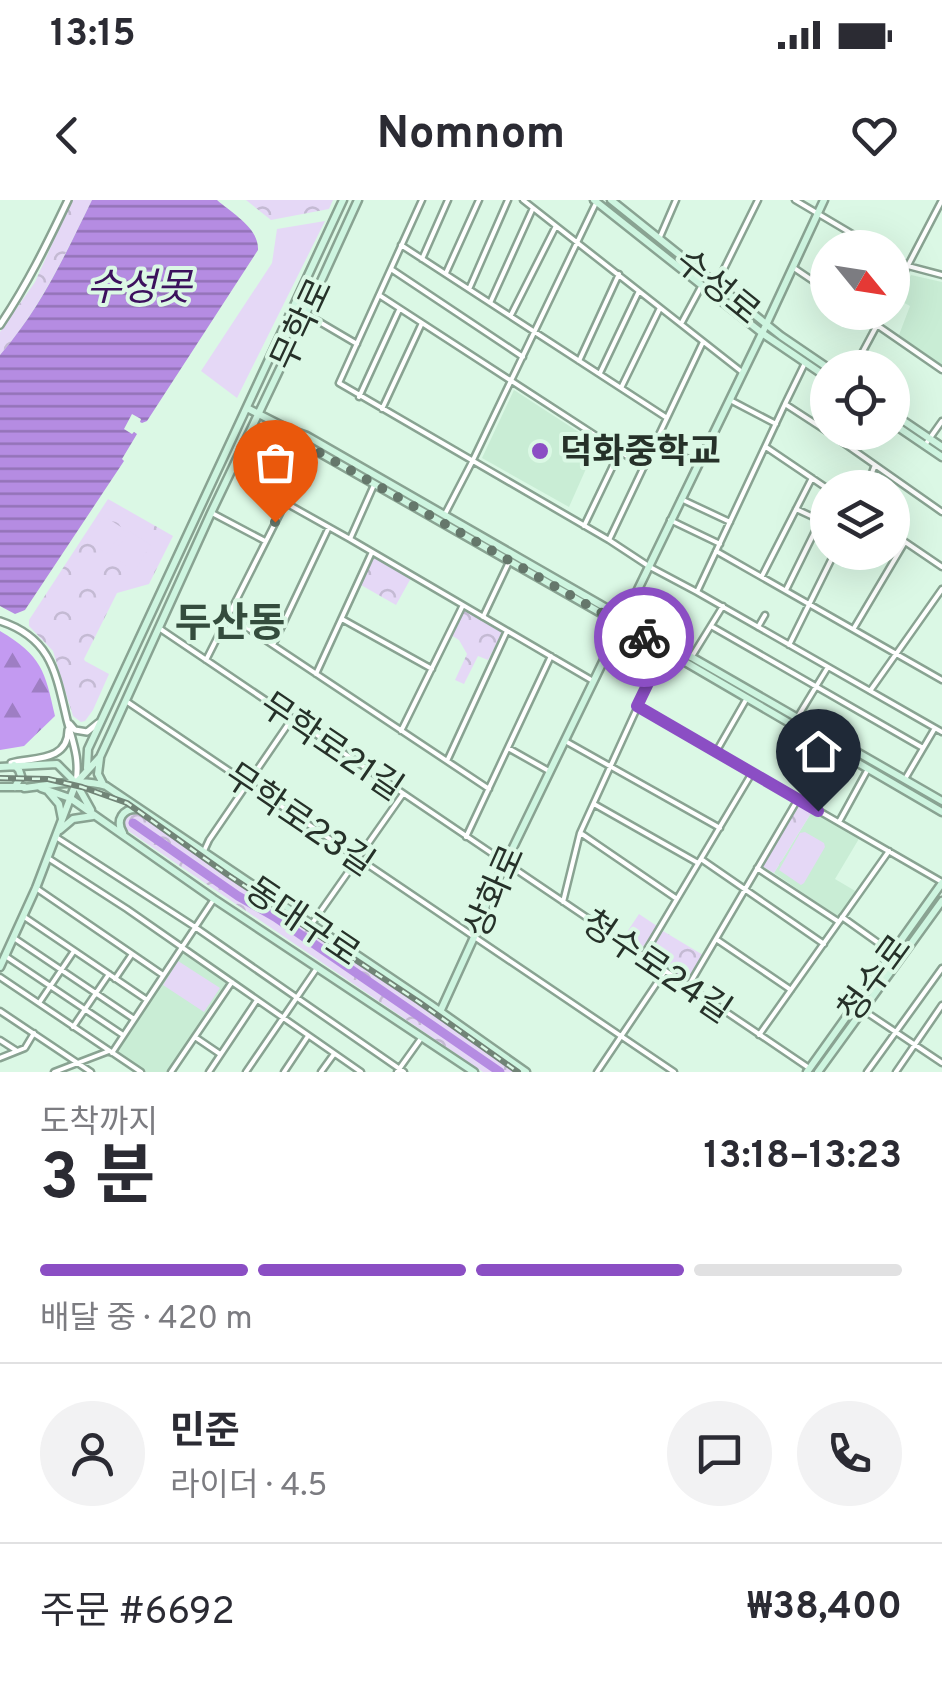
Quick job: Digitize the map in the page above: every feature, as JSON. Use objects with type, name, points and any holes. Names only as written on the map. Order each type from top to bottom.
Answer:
[{"type":"main road","name":"무학로","points":[[86,770],[88,749],[342,200]]},
{"type":"main road","name":"무학로","points":[[0,967],[36,888],[76,783],[100,757],[358,200]]},
{"type":"main road","name":"수성로","points":[[611,200],[810,367]]},
{"type":"main road","name":"상화로","points":[[440,1012],[564,740],[824,200]]},
{"type":"main road","name":"수성로","points":[[596,201],[702,286],[810,357]]},
{"type":"main road","points":[[247,408],[307,436],[444,515],[664,650],[942,812]]},
{"type":"main road","points":[[910,428],[942,457]]},
{"type":"main road","points":[[290,430],[313,449],[942,801]]},
{"type":"main road","points":[[910,433],[942,447]]},
{"type":"main road","points":[[100,757],[98,774],[104,786]]},
{"type":"main road","points":[[0,767],[57,764],[76,783],[99,818]]},
{"type":"main road","points":[[14,765],[21,776],[14,787]]},
{"type":"main road","points":[[0,788],[76,783]]},
{"type":"main road","name":"동대구로","points":[[76,783],[104,786],[526,1072]]},
{"type":"main road","name":"동대구로","points":[[24,788],[42,788],[70,798],[474,1072]]},
{"type":"main road","points":[[42,788],[59,804],[59,831]]},
{"type":"main road","points":[[126,835],[119,824],[121,816],[128,809],[139,809]]},
{"type":"main road","points":[[59,831],[79,817],[99,818]]},
{"type":"main road","name":"청수로","points":[[808,1070],[942,883]]},
{"type":"main road","name":"청수로","points":[[818,1072],[940,907]]},
{"type":"street","points":[[0,325],[35,269],[68,200]]},
{"type":"street","points":[[422,200],[338,383],[942,732]]},
{"type":"street","points":[[422,258],[448,200]]},
{"type":"street","points":[[446,274],[479,200]]},
{"type":"street","points":[[469,289],[508,200]]},
{"type":"street","points":[[523,200],[742,372]]},
{"type":"street","points":[[659,238],[676,200]]},
{"type":"street","points":[[716,285],[758,200]]},
{"type":"street","points":[[795,200],[845,230]]},
{"type":"street","points":[[910,262],[942,200]]},
{"type":"street","points":[[444,515],[596,201]]},
{"type":"street","points":[[490,302],[533,208]]},
{"type":"street","points":[[510,316],[556,226]]},
{"type":"street","points":[[401,245],[667,418]]},
{"type":"street","points":[[792,267],[810,279]]},
{"type":"street","points":[[910,267],[942,276]]},
{"type":"street","points":[[391,269],[523,356]]},
{"type":"street","points":[[579,360],[619,274]]},
{"type":"street","points":[[680,324],[702,286]]},
{"type":"street","points":[[600,374],[639,292]]},
{"type":"street","points":[[380,295],[644,467]]},
{"type":"street","points":[[359,396],[400,308]]},
{"type":"street","points":[[621,388],[660,308]]},
{"type":"street","points":[[306,314],[357,344]]},
{"type":"street","points":[[382,410],[422,323]]},
{"type":"street","points":[[883,330],[942,370]]},
{"type":"street","points":[[609,540],[703,342]]},
{"type":"street","points":[[697,592],[806,364]]},
{"type":"street","points":[[729,400],[776,424]]},
{"type":"street","points":[[785,404],[810,420]]},
{"type":"street","points":[[927,442],[942,421]]},
{"type":"street","points":[[655,442],[698,464]]},
{"type":"street","points":[[766,447],[810,477]]},
{"type":"street","points":[[206,660],[313,449]]},
{"type":"street","points":[[853,450],[942,512]]},
{"type":"street","points":[[584,526],[620,451]]},
{"type":"street","points":[[873,470],[874,466]]},
{"type":"street","points":[[762,576],[810,482]]},
{"type":"street","points":[[350,540],[375,484]]},
{"type":"street","points":[[681,499],[730,522]]},
{"type":"street","points":[[284,502],[593,681]]},
{"type":"street","points":[[796,508],[810,516]]},
{"type":"street","points":[[210,513],[265,541]]},
{"type":"street","points":[[670,520],[720,544]]},
{"type":"street","points":[[273,645],[329,527]]},
{"type":"street","points":[[786,590],[810,541]]},
{"type":"street","points":[[910,545],[942,567]]},
{"type":"street","points":[[716,551],[942,680]]},
{"type":"street","points":[[316,674],[372,552]]},
{"type":"street","points":[[483,617],[510,560]]},
{"type":"street","points":[[789,644],[826,570]]},
{"type":"street","points":[[854,629],[889,570]]},
{"type":"street","points":[[870,691],[942,590]]},
{"type":"street","points":[[401,731],[463,605]]},
{"type":"street","points":[[692,658],[723,606]]},
{"type":"street","points":[[228,615],[489,789]]},
{"type":"street","points":[[758,626],[765,615]]},
{"type":"street","points":[[342,619],[432,669]]},
{"type":"street","points":[[0,621],[24,632],[56,670],[79,766],[76,783]]},
{"type":"street","points":[[711,626],[923,748]]},
{"type":"street","name":"무학로21길","points":[[159,628],[506,864]]},
{"type":"street","points":[[447,761],[507,631]]},
{"type":"street","points":[[563,902],[580,832],[664,650]]},
{"type":"street","points":[[466,837],[550,656]]},
{"type":"street","points":[[797,719],[828,666]]},
{"type":"street","points":[[716,752],[747,698]]},
{"type":"street","name":"무학로23길","points":[[126,701],[674,1072]]},
{"type":"street","name":"청수로","points":[[637,706],[942,883]]},
{"type":"street","points":[[68,722],[75,730],[87,732],[105,714]]},
{"type":"street","points":[[203,854],[292,719]]},
{"type":"street","points":[[0,767],[46,758],[60,750],[68,739],[68,722]]},
{"type":"street","points":[[905,778],[934,728]]},
{"type":"street","points":[[564,740],[720,828]]},
{"type":"street","points":[[508,748],[550,771]]},
{"type":"street","points":[[838,822],[868,769]]},
{"type":"street","points":[[643,956],[752,773]]},
{"type":"street","points":[[311,926],[403,794]]},
{"type":"street","points":[[688,987],[798,799]]},
{"type":"street","points":[[594,804],[699,861],[824,944]]},
{"type":"street","points":[[59,831],[401,1071],[422,1037]]},
{"type":"street","points":[[580,832],[677,899]]},
{"type":"street","points":[[759,1035],[889,851]]},
{"type":"street","points":[[48,858],[359,1071]]},
{"type":"street","name":"청수로24길","points":[[506,864],[808,1070]]},
{"type":"street","points":[[756,868],[892,953]]},
{"type":"street","points":[[36,888],[163,975]]},
{"type":"street","points":[[54,1072],[111,1052],[214,899]]},
{"type":"street","points":[[23,916],[147,1000]]},
{"type":"street","points":[[12,937],[134,1018]]},
{"type":"street","points":[[716,938],[790,990]]},
{"type":"street","points":[[39,1003],[74,951]]},
{"type":"street","points":[[116,979],[132,954]]},
{"type":"street","points":[[5,956],[124,1035]]},
{"type":"street","points":[[246,1072],[317,968]]},
{"type":"street","name":"청수로","points":[[867,1072],[942,968]]},
{"type":"street","points":[[597,1072],[665,971]]},
{"type":"street","points":[[74,1026],[108,974]]},
{"type":"street","points":[[0,977],[140,1072]]},
{"type":"street","points":[[171,1072],[232,982]]},
{"type":"street","points":[[208,1072],[257,1000]]},
{"type":"street","points":[[897,1071],[942,1005]]},
{"type":"street","name":"청수로","points":[[862,1010],[896,1032]]},
{"type":"street","points":[[0,1011],[92,1072]]},
{"type":"street","points":[[934,1018],[942,1024]]},
{"type":"street","points":[[896,1032],[942,1064]]},
{"type":"street","points":[[0,1058],[25,1048],[34,1034]]},
{"type":"street","points":[[284,1072],[308,1036]]},
{"type":"street","points":[[194,1037],[220,1054]]},
{"type":"street","points":[[0,1040],[17,1051]]},
{"type":"street","points":[[322,1072],[334,1054]]},
{"type":"shaded area","points":[[910,277],[942,282],[942,365],[899,335],[901,330],[910,330]]},
{"type":"shaded area","name":"덕화중학교","points":[[514,390],[597,444],[569,507],[482,458]]},
{"type":"shaded area","points":[[813,810],[860,837],[835,879],[857,892],[837,916],[774,873]]},
{"type":"shaded area","points":[[180,954],[227,980],[228,985],[169,1072],[146,1072],[117,1051]]},
{"type":"green space","name":"수성못","points":[[72,200],[92,200],[40,300],[0,355],[0,332],[35,282]]},
{"type":"green space","points":[[246,200],[333,200],[329,209],[271,220]]},
{"type":"green space","points":[[325,221],[237,398],[201,371],[272,263],[277,229]]},
{"type":"green space","points":[[108,499],[173,536],[149,584],[117,593],[84,659],[109,674],[93,710],[81,722],[73,716],[53,651],[29,626],[29,620]]},
{"type":"green space","points":[[104,516],[124,529],[107,554],[87,541]]},
{"type":"green space","points":[[129,531],[151,545],[134,571],[112,556]]},
{"type":"green space","points":[[374,556],[411,578],[396,605],[361,585]]},
{"type":"green space","points":[[463,607],[503,631],[488,660],[478,656],[464,684],[455,680],[467,654],[451,635]]},
{"type":"green space","points":[[0,631],[25,648],[40,666],[55,716],[24,746],[0,750]]},
{"type":"green space","points":[[801,803],[813,810],[774,873],[762,866]]},
{"type":"green space","points":[[134,811],[518,1072],[483,1072],[127,830],[122,822],[124,815]]},
{"type":"green space","points":[[805,832],[825,847],[801,885],[779,870],[800,833]]},
{"type":"green space","points":[[639,914],[657,926],[641,950],[623,938]]},
{"type":"green space","points":[[663,931],[703,955],[687,981],[647,956]]},
{"type":"green space","points":[[178,961],[220,988],[204,1012],[163,985]]},
{"type":"water","name":"수성못","points":[[92,200],[217,200],[250,228],[258,250],[147,421],[142,423],[132,414],[124,429],[137,434],[124,461],[25,610],[15,614],[0,606],[0,355],[40,299]]},
{"type":"waterway","points":[[133,823],[500,1072]]},
{"type":"railway","points":[[0,778],[48,779],[127,803],[518,1072]]},
{"type":"way so far","points":[[275,522],[313,449],[644,637]]},
{"type":"place","name":"덕화중학교","points":[[540,451]]},
{"type":"district","name":"두산동","points":[[230,622]]},
{"type":"route","points":[[644,637],[664,650],[637,706],[818,811]]}]
